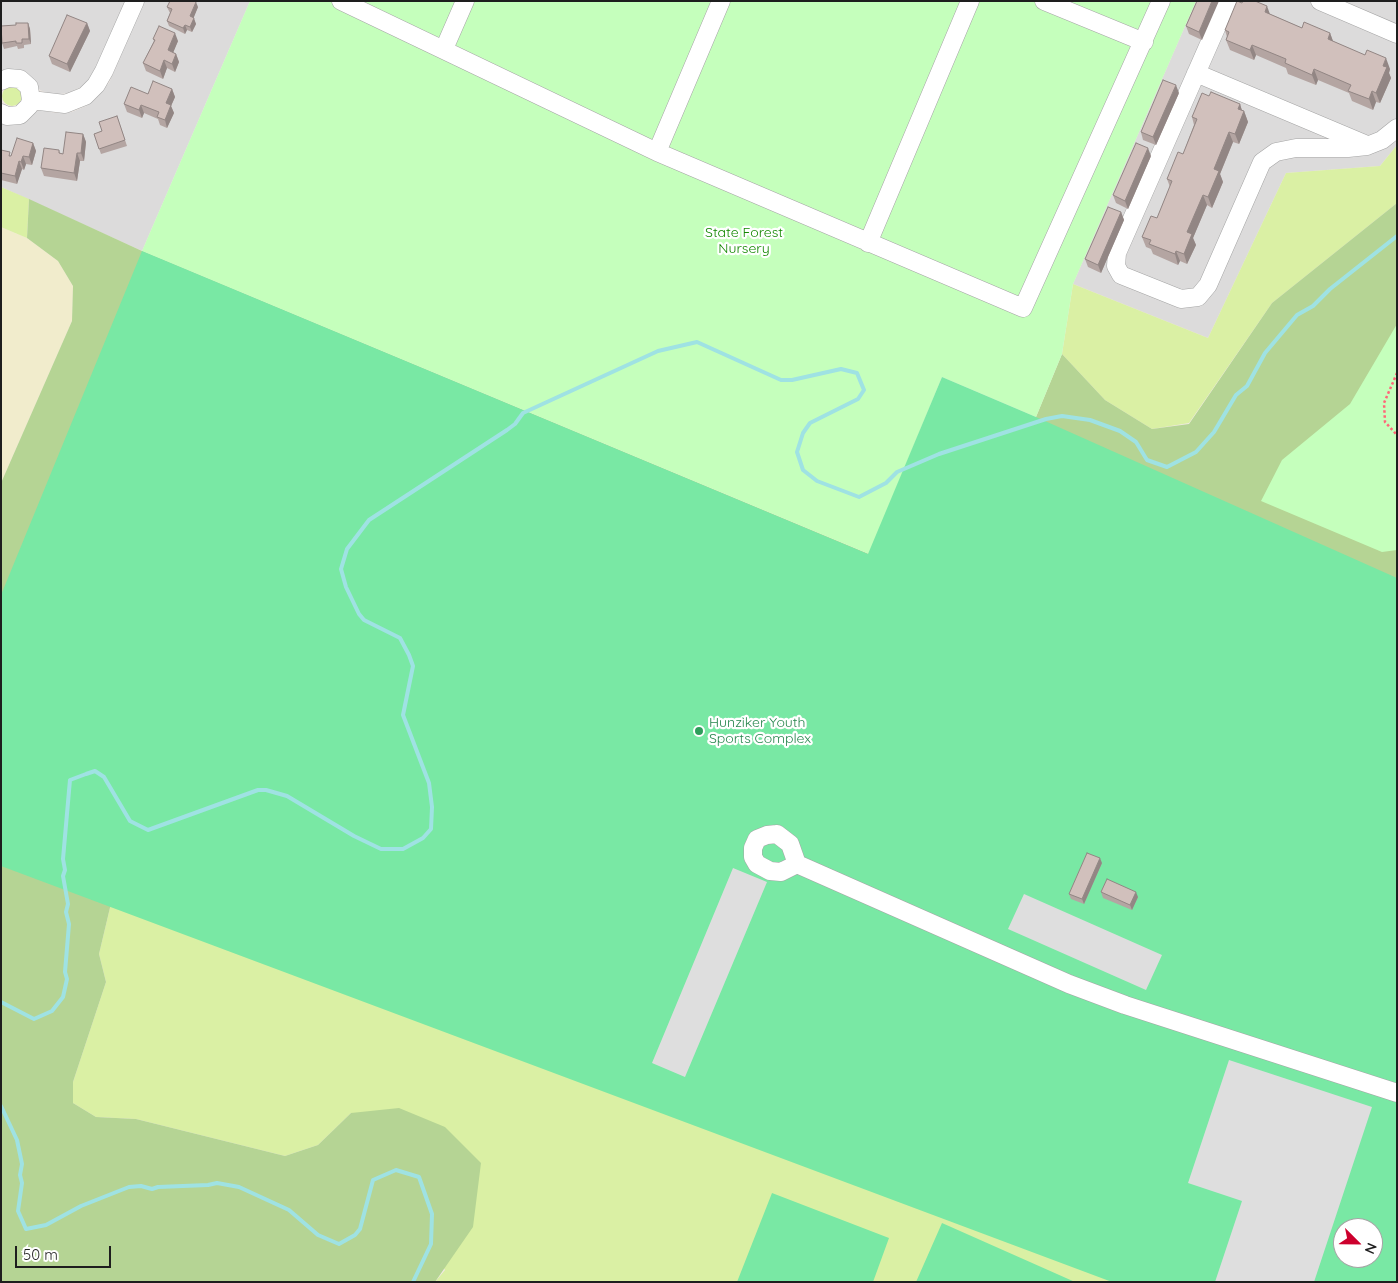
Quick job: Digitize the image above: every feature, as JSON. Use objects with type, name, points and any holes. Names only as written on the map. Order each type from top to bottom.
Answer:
[{"type":"street","points":[[31,100],[65,104],[85,96],[96,85],[104,71],[135,1]]},
{"type":"street","points":[[341,1],[657,152],[1023,308],[1161,1]]},
{"type":"street","points":[[444,49],[465,1]]},
{"type":"street","points":[[657,152],[721,1]]},
{"type":"street","points":[[868,243],[970,1]]},
{"type":"street","points":[[1044,1],[1144,42]]},
{"type":"street","points":[[1228,1],[1117,253],[1116,266],[1121,275],[1181,299],[1198,297],[1208,285],[1262,162],[1276,152],[1296,148],[1367,146],[1382,140],[1397,128]]},
{"type":"street","points":[[1320,1],[1397,34]]},
{"type":"street","points":[[1196,73],[1367,146]]},
{"type":"street","points":[[1,81],[8,78],[20,79],[29,88],[31,100],[29,106],[20,115],[7,116],[1,113]]},
{"type":"street","points":[[797,864],[1069,984],[1125,1005],[1397,1093]]},
{"type":"path","points":[[1397,373],[1384,403],[1385,422],[1397,435]]},
{"type":"shaded area","points":[[1,1],[126,1],[93,75],[83,86],[69,93],[52,95],[40,90],[27,75],[17,70],[1,72]]},
{"type":"shaded area","points":[[144,1],[250,1],[142,251],[1,187],[1,120],[40,110],[56,113],[72,112],[86,106],[109,83]]},
{"type":"shaded area","points":[[1196,1],[1397,1],[1397,145],[1380,166],[1286,173],[1208,338],[1073,284]]},
{"type":"shaded area","points":[[1,227],[27,238],[58,261],[73,286],[72,321],[1,483]]},
{"type":"shaded area","points":[[733,868],[767,882],[685,1077],[652,1063]]},
{"type":"shaded area","points":[[1024,894],[1162,955],[1146,990],[1008,929]]},
{"type":"shaded area","points":[[1229,1060],[1372,1107],[1335,1218],[1333,1218],[1333,1225],[1314,1282],[1215,1282],[1242,1201],[1188,1183]]},
{"type":"green space","name":"State Forest Nursery","points":[[250,1],[1196,1],[1073,284],[1062,354],[1036,417],[942,377],[869,554],[142,251]]},
{"type":"green space","points":[[8,86],[16,86],[22,92],[22,100],[16,106],[8,106],[2,100],[2,92]]},
{"type":"green space","points":[[1397,145],[1397,203],[1272,303],[1189,423],[1152,429],[1105,400],[1062,354],[1073,284],[1208,338],[1286,173],[1380,166]]},
{"type":"green space","points":[[1,187],[29,199],[27,238],[1,227]]},
{"type":"green space","points":[[29,199],[142,251],[869,554],[113,895],[99,954],[106,982],[73,1082],[73,1103],[96,1117],[136,1119],[285,1156],[318,1145],[351,1113],[399,1108],[445,1127],[481,1163],[473,1227],[435,1282],[1,1282],[1,483],[72,321],[73,286],[58,261],[27,238]]},
{"type":"green space","points":[[1397,203],[1397,606],[1030,420],[1036,417],[1062,354],[1105,400],[1152,429],[1189,424],[1272,303]]},
{"type":"green space","name":"Hunziker Youth Sports Complex","points":[[142,251],[868,554],[942,377],[1397,578],[1397,1282],[1112,1282],[1,866],[1,595]]},
{"type":"green space","points":[[1397,324],[1397,550],[1382,552],[1261,501],[1282,460],[1350,404]]},
{"type":"green space","points":[[113,895],[1125,1282],[435,1282],[445,1270],[351,1113],[318,1145],[285,1156],[136,1119],[96,1117],[73,1103],[73,1082],[106,982],[99,954]]},
{"type":"green space","points":[[772,1193],[889,1238],[873,1282],[737,1282]]},
{"type":"green space","points":[[942,1223],[1075,1282],[916,1282]]},
{"type":"building","points":[[170,1],[196,2],[190,16],[194,18],[190,27],[185,25],[183,28],[167,21],[172,9],[167,7]]},
{"type":"building","points":[[1197,1],[1212,1],[1199,32],[1186,26]]},
{"type":"building","points":[[1237,1],[1242,3],[1243,1],[1255,1],[1267,6],[1265,12],[1302,28],[1304,22],[1330,33],[1328,39],[1365,55],[1367,50],[1386,58],[1383,66],[1387,67],[1376,93],[1372,91],[1369,99],[1348,91],[1351,85],[1314,69],[1312,75],[1285,63],[1286,59],[1252,45],[1250,50],[1226,40],[1229,32],[1225,30]]},
{"type":"building","points":[[67,15],[87,23],[67,64],[49,56]]},
{"type":"building","points":[[16,23],[28,23],[29,39],[22,39],[22,43],[16,43],[16,41],[2,43],[1,26],[16,25]]},
{"type":"building","points":[[159,26],[175,33],[168,50],[176,54],[172,64],[164,60],[160,71],[143,63],[155,40],[153,39]]},
{"type":"building","points":[[1163,80],[1176,85],[1153,137],[1141,132]]},
{"type":"building","points":[[153,81],[172,89],[166,103],[171,105],[165,120],[157,117],[159,112],[141,105],[139,110],[124,104],[131,87],[148,94]]},
{"type":"building","points":[[1211,92],[1240,104],[1238,109],[1244,111],[1235,134],[1229,132],[1214,169],[1219,171],[1208,197],[1203,195],[1187,232],[1192,234],[1184,254],[1176,251],[1175,254],[1149,244],[1151,240],[1142,237],[1151,216],[1157,218],[1172,181],[1167,179],[1178,152],[1183,154],[1197,119],[1192,117],[1202,93],[1209,96]]},
{"type":"building","points":[[117,116],[125,140],[99,149],[94,134],[102,131],[99,122]]},
{"type":"building","points":[[66,132],[83,134],[81,153],[77,153],[74,173],[41,168],[44,148],[59,150],[59,153],[63,154]]},
{"type":"building","points":[[17,138],[33,143],[29,157],[23,156],[21,162],[19,161],[15,176],[1,173],[1,150],[10,152],[9,156],[11,156]]},
{"type":"building","points":[[1136,143],[1148,148],[1125,201],[1113,195]]},
{"type":"building","points":[[1108,207],[1121,212],[1098,265],[1085,259]]},
{"type":"building","points":[[1087,853],[1100,858],[1082,899],[1069,894]]},
{"type":"building","points":[[1107,879],[1136,892],[1130,905],[1101,892]]},
{"type":"waterway","points":[[1,1002],[34,1019],[52,1011],[63,997],[67,979],[65,972],[69,924],[66,912],[68,904],[63,876],[65,870],[63,859],[70,780],[95,771],[104,777],[130,821],[148,830],[258,790],[266,790],[287,796],[354,836],[381,849],[403,849],[423,838],[431,829],[432,807],[429,783],[403,715],[413,666],[400,638],[364,620],[359,614],[346,587],[341,569],[347,549],[369,520],[507,430],[515,424],[523,413],[658,351],[697,342],[781,380],[792,380],[841,369],[857,373],[864,390],[858,399],[810,423],[803,433],[797,452],[803,470],[817,481],[859,497],[886,483],[897,472],[939,454],[1046,419],[1062,416],[1090,420],[1120,431],[1136,442],[1147,460],[1167,467],[1196,452],[1214,432],[1236,395],[1247,386],[1265,353],[1297,315],[1313,306],[1330,289],[1397,236]]},
{"type":"waterway","points":[[1,1106],[17,1140],[22,1164],[20,1175],[22,1183],[18,1211],[26,1229],[46,1225],[81,1206],[129,1187],[141,1186],[152,1189],[217,1183],[239,1187],[289,1210],[318,1235],[339,1244],[355,1235],[360,1229],[373,1180],[396,1170],[419,1177],[432,1214],[431,1244],[413,1282]]},
{"type":"place","name":"Hunziker Youth Sports Complex","points":[[699,731]]}]
